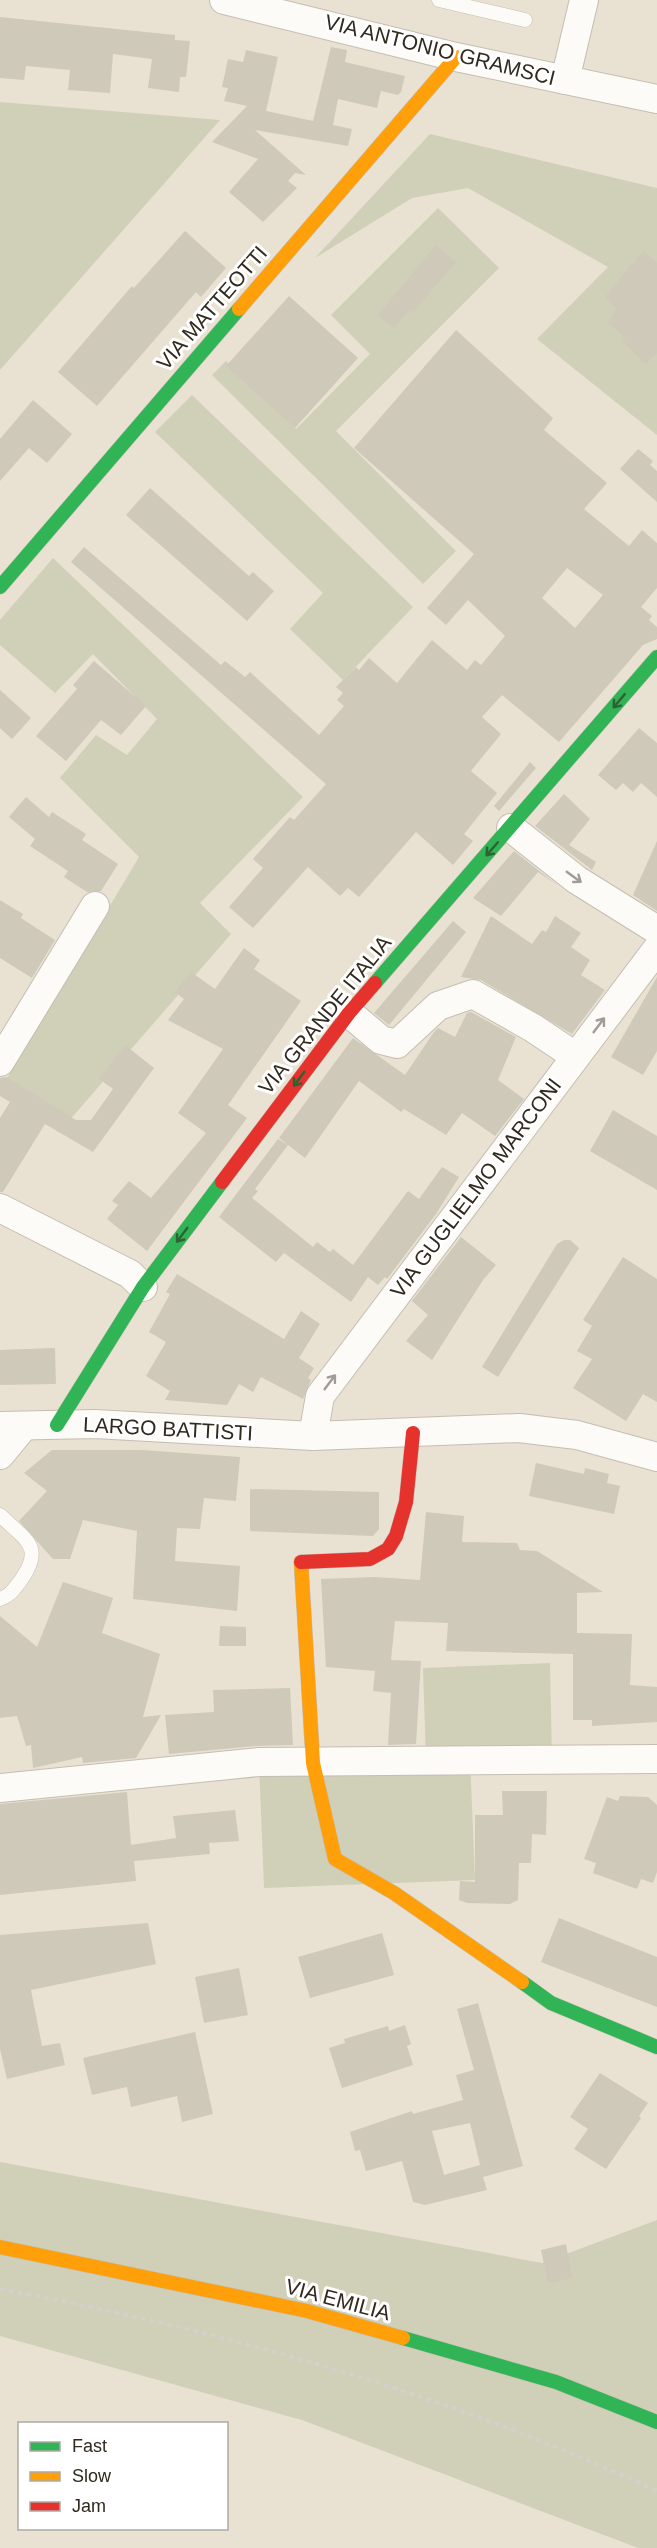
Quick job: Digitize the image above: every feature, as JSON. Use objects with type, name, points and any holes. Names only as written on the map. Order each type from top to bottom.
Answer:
[{"type":"street","name":"VIA ANTONIO GRAMSCI","points":[[224,0],[303,13],[456,57],[657,99]]},
{"type":"street","points":[[565,80],[584,0]]},
{"type":"street","name":"VIA MATTEOTTI","points":[[2,581],[456,57]]},
{"type":"street","name":"VIA GRANDE ITALIA","points":[[57,1425],[143,1287],[349,1013],[657,657]]},
{"type":"street","points":[[511,828],[577,880],[657,930]]},
{"type":"street","points":[[0,1062],[95,906]]},
{"type":"street","name":"VIA GUGLIELMO MARCONI","points":[[313,1436],[320,1396],[657,949]]},
{"type":"street","points":[[349,1013],[381,1040],[397,1044],[438,1006],[473,994],[533,1028],[575,1056]]},
{"type":"street","points":[[0,1208],[130,1274],[143,1287]]},
{"type":"street","name":"LARGO BATTISTI","points":[[12,1426],[95,1424],[313,1436],[519,1428],[577,1435],[657,1457]]},
{"type":"street","points":[[0,1455],[12,1426]]},
{"type":"street","points":[[413,1433],[402,1529],[391,1548],[374,1558],[301,1560],[312,1762],[335,1859],[394,1893],[551,2003],[657,2047]]},
{"type":"street","points":[[0,1788],[259,1761],[657,1759]]},
{"type":"street","name":"VIA EMILIA","points":[[0,2247],[307,2312],[556,2382],[657,2422]]},
{"type":"lane","points":[[439,0],[525,20]]},
{"type":"lane","points":[[0,1515],[30,1545],[33,1552],[33,1563],[10,1595],[0,1599]]},
{"type":"path","points":[[0,2289],[79,2304],[250,2343],[448,2405],[657,2492]]},
{"type":"green space","points":[[0,102],[220,120],[0,370]]},
{"type":"green space","points":[[430,134],[657,188],[657,435],[537,339],[608,267],[468,188],[412,198],[315,258]]},
{"type":"green space","points":[[438,208],[499,268],[336,431],[456,551],[423,584],[212,375],[226,361],[296,429],[370,354],[331,315]]},
{"type":"green space","points":[[192,395],[413,607],[343,680],[290,629],[323,593],[155,432]]},
{"type":"green space","points":[[53,558],[303,797],[200,903],[231,934],[68,1122],[3,1085],[139,857],[60,778],[96,735],[127,755],[157,719],[93,654],[55,693],[0,645],[0,620]]},
{"type":"green space","points":[[550,1663],[552,1758],[470,1757],[475,1880],[264,1888],[259,1762],[426,1760],[423,1668]]},
{"type":"green space","points":[[0,2162],[542,2263],[657,2220],[657,2548],[638,2548],[302,2420],[0,2336]]},
{"type":"building","points":[[0,17],[175,35],[175,40],[190,41],[186,77],[180,77],[179,92],[148,88],[152,59],[113,54],[110,93],[68,90],[70,70],[26,66],[24,80],[0,78]]},
{"type":"building","points":[[331,47],[347,50],[345,62],[405,76],[401,92],[398,95],[381,91],[377,108],[338,99],[333,125],[352,129],[348,146],[255,130],[306,175],[295,173],[288,181],[297,188],[263,222],[229,192],[258,159],[212,142],[247,106],[224,101],[228,88],[222,87],[228,59],[243,62],[246,50],[278,57],[266,111],[313,121]]},
{"type":"building","points":[[185,231],[226,268],[201,297],[196,292],[97,406],[58,372],[132,286],[134,288]]},
{"type":"building","points":[[436,245],[456,262],[413,312],[410,309],[394,328],[378,315]]},
{"type":"building","points":[[643,251],[657,263],[657,352],[646,364],[622,341],[626,338],[607,322],[617,309],[605,297]]},
{"type":"building","points":[[289,296],[358,358],[295,428],[226,366]]},
{"type":"building","points":[[456,330],[553,418],[544,430],[607,483],[584,509],[629,546],[642,530],[657,543],[657,588],[641,607],[652,616],[649,620],[657,627],[657,639],[643,645],[559,742],[502,695],[482,717],[501,734],[471,771],[497,793],[464,834],[473,841],[453,865],[416,832],[359,897],[348,888],[340,896],[308,867],[253,928],[229,907],[263,868],[253,859],[290,817],[294,820],[326,784],[71,562],[84,547],[221,665],[225,661],[245,677],[250,672],[319,735],[344,706],[337,700],[343,693],[336,687],[356,667],[359,670],[369,658],[397,683],[432,640],[467,670],[475,660],[481,665],[505,636],[468,600],[446,625],[427,608],[474,554],[354,448]],"holes":[[[567,568],[603,595],[575,628],[542,598]]]},
{"type":"building","points":[[33,400],[72,434],[47,463],[29,448],[0,481],[0,439]]},
{"type":"building","points":[[638,449],[653,461],[650,465],[657,471],[657,502],[620,469]]},
{"type":"building","points":[[150,488],[249,576],[253,572],[274,591],[247,621],[126,515]]},
{"type":"building","points":[[94,661],[146,706],[121,735],[101,720],[66,761],[36,736],[77,689],[73,685]]},
{"type":"building","points":[[0,690],[31,718],[12,739],[0,728]]},
{"type":"building","points":[[639,728],[657,743],[657,797],[641,783],[633,792],[623,783],[616,790],[598,775]]},
{"type":"building","points":[[530,762],[536,768],[499,811],[494,806]]},
{"type":"building","points":[[564,794],[590,819],[569,845],[596,862],[592,870],[535,826]]},
{"type":"building","points":[[26,797],[49,817],[52,812],[86,834],[82,840],[118,864],[101,891],[87,892],[64,877],[68,871],[30,846],[35,839],[9,817]]},
{"type":"building","points":[[657,841],[657,911],[633,895]]},
{"type":"building","points":[[514,851],[557,885],[538,872],[501,916],[473,898]]},
{"type":"building","points":[[0,900],[23,914],[21,918],[55,940],[32,978],[0,958]]},
{"type":"building","points":[[491,916],[532,944],[542,930],[546,932],[555,916],[581,933],[571,947],[590,960],[581,975],[605,990],[572,1034],[481,980],[461,977]]},
{"type":"building","points":[[453,921],[466,932],[389,1025],[374,1013]]},
{"type":"building","points":[[244,948],[260,960],[254,969],[301,1001],[228,1105],[247,1118],[147,1251],[107,1219],[118,1205],[112,1201],[129,1181],[151,1198],[206,1133],[178,1113],[223,1049],[168,1020],[184,999],[175,992],[191,972],[215,989]]},
{"type":"building","points":[[657,977],[657,1051],[643,1075],[611,1057]]},
{"type":"building","points":[[471,1012],[516,1037],[498,1080],[524,1099],[495,1136],[462,1113],[446,1135],[404,1109],[401,1112],[359,1081],[305,1158],[279,1138],[353,1038],[405,1075],[438,1028],[455,1037],[467,1013]]},
{"type":"building","points":[[125,1045],[154,1068],[93,1152],[45,1124],[3,1192],[0,1192],[0,1118],[10,1102],[0,1096],[0,1078],[7,1077],[76,1120],[91,1120],[113,1089],[99,1079]]},
{"type":"building","points":[[613,1110],[657,1136],[657,1190],[590,1151]]},
{"type":"building","points":[[278,1139],[288,1145],[255,1189],[258,1191],[252,1198],[313,1247],[317,1242],[330,1252],[333,1249],[353,1265],[408,1191],[419,1199],[442,1167],[459,1177],[436,1214],[387,1279],[385,1277],[378,1285],[368,1277],[351,1302],[284,1253],[276,1262],[219,1217]]},
{"type":"building","points":[[461,1237],[496,1265],[483,1280],[432,1360],[406,1341],[428,1315],[412,1301]]},
{"type":"building","points":[[570,1240],[579,1248],[498,1377],[482,1367],[557,1244]]},
{"type":"building","points":[[623,1257],[657,1279],[657,1402],[643,1394],[626,1421],[573,1388],[592,1359],[577,1351],[592,1326],[583,1320]]},
{"type":"building","points":[[177,1274],[284,1339],[301,1311],[320,1324],[299,1358],[314,1368],[308,1378],[311,1380],[303,1399],[261,1377],[253,1392],[239,1384],[227,1405],[165,1400],[170,1391],[146,1376],[166,1342],[149,1332],[170,1294],[166,1292]]},
{"type":"building","points":[[55,1348],[56,1384],[0,1385],[0,1350]]},
{"type":"building","points":[[52,1450],[142,1450],[240,1457],[236,1501],[204,1498],[200,1529],[177,1528],[175,1561],[240,1566],[237,1611],[133,1599],[137,1531],[83,1520],[70,1559],[53,1559],[19,1521],[47,1491],[24,1473]]},
{"type":"building","points":[[536,1463],[584,1474],[585,1468],[609,1474],[607,1483],[620,1486],[614,1514],[529,1496]]},
{"type":"building","points":[[250,1489],[379,1492],[379,1529],[373,1536],[250,1531]]},
{"type":"building","points":[[426,1512],[464,1516],[462,1542],[517,1543],[520,1550],[537,1551],[603,1592],[577,1593],[577,1633],[632,1634],[630,1685],[657,1687],[657,1722],[592,1726],[592,1720],[573,1720],[573,1654],[446,1651],[448,1623],[395,1621],[391,1660],[421,1661],[416,1744],[388,1745],[391,1693],[373,1691],[375,1671],[326,1667],[321,1579],[375,1577],[420,1580]]},
{"type":"building","points":[[63,1582],[113,1598],[102,1633],[160,1654],[143,1717],[161,1715],[136,1758],[83,1763],[82,1757],[33,1768],[31,1745],[26,1746],[17,1716],[0,1718],[0,1616],[37,1647]]},
{"type":"building","points":[[220,1626],[246,1627],[246,1646],[219,1646]]},
{"type":"building","points":[[290,1688],[293,1745],[169,1754],[165,1715],[214,1712],[213,1690]]},
{"type":"building","points":[[502,1791],[547,1791],[546,1835],[532,1834],[531,1863],[519,1863],[518,1900],[510,1904],[467,1903],[459,1900],[460,1881],[475,1882],[475,1815],[503,1815]]},
{"type":"building","points":[[127,1792],[131,1845],[176,1838],[173,1816],[235,1810],[239,1841],[209,1843],[210,1854],[134,1861],[136,1881],[0,1895],[0,1804]]},
{"type":"building","points":[[620,1796],[648,1797],[657,1805],[657,1872],[653,1883],[641,1879],[637,1889],[593,1873],[596,1863],[584,1859],[607,1797],[618,1801]]},
{"type":"building","points":[[559,1918],[657,1957],[657,2007],[541,1962]]},
{"type":"building","points":[[148,1923],[156,1964],[31,1990],[42,2046],[60,2043],[65,2065],[7,2079],[0,2049],[0,1935]]},
{"type":"building","points":[[382,1933],[394,1975],[310,1998],[298,1957]]},
{"type":"building","points":[[239,1968],[248,2015],[204,2023],[195,1977]]},
{"type":"building","points":[[478,2003],[523,2166],[483,2177],[487,2190],[425,2205],[413,2202],[402,2161],[366,2171],[360,2150],[355,2151],[350,2132],[412,2111],[413,2114],[463,2100],[456,2075],[474,2070],[457,2009]],"holes":[[[470,2123],[483,2177],[480,2165],[444,2175],[432,2131]]]},
{"type":"building","points":[[405,2025],[411,2044],[407,2046],[413,2065],[342,2088],[329,2048],[345,2043],[344,2039],[388,2026],[389,2031]]},
{"type":"building","points":[[195,2032],[213,2114],[182,2122],[177,2096],[131,2107],[127,2087],[92,2095],[83,2058]]},
{"type":"building","points":[[600,2073],[648,2103],[639,2116],[641,2118],[606,2169],[574,2149],[588,2129],[570,2117]]},
{"type":"building","points":[[566,2244],[572,2278],[548,2283],[541,2250]]},
{"type":"traffic: fast","points":[[0,587],[239,309]]},
{"type":"traffic: fast","points":[[375,983],[657,657]]},
{"type":"traffic: fast","points":[[57,1425],[143,1287],[222,1182]]},
{"type":"traffic: fast","points":[[522,1982],[551,2003],[657,2047]]},
{"type":"traffic: fast","points":[[403,2338],[556,2382],[657,2422]]},
{"type":"traffic: slow","points":[[239,309],[456,57]]},
{"type":"traffic: slow","points":[[301,1562],[313,1763],[335,1859],[394,1893],[522,1982]]},
{"type":"traffic: slow","points":[[0,2247],[307,2311],[403,2338]]},
{"type":"traffic: jam","points":[[222,1182],[349,1013],[375,983]]},
{"type":"traffic: jam","points":[[301,1562],[370,1559],[388,1549],[396,1536],[406,1502],[413,1433]]}]
